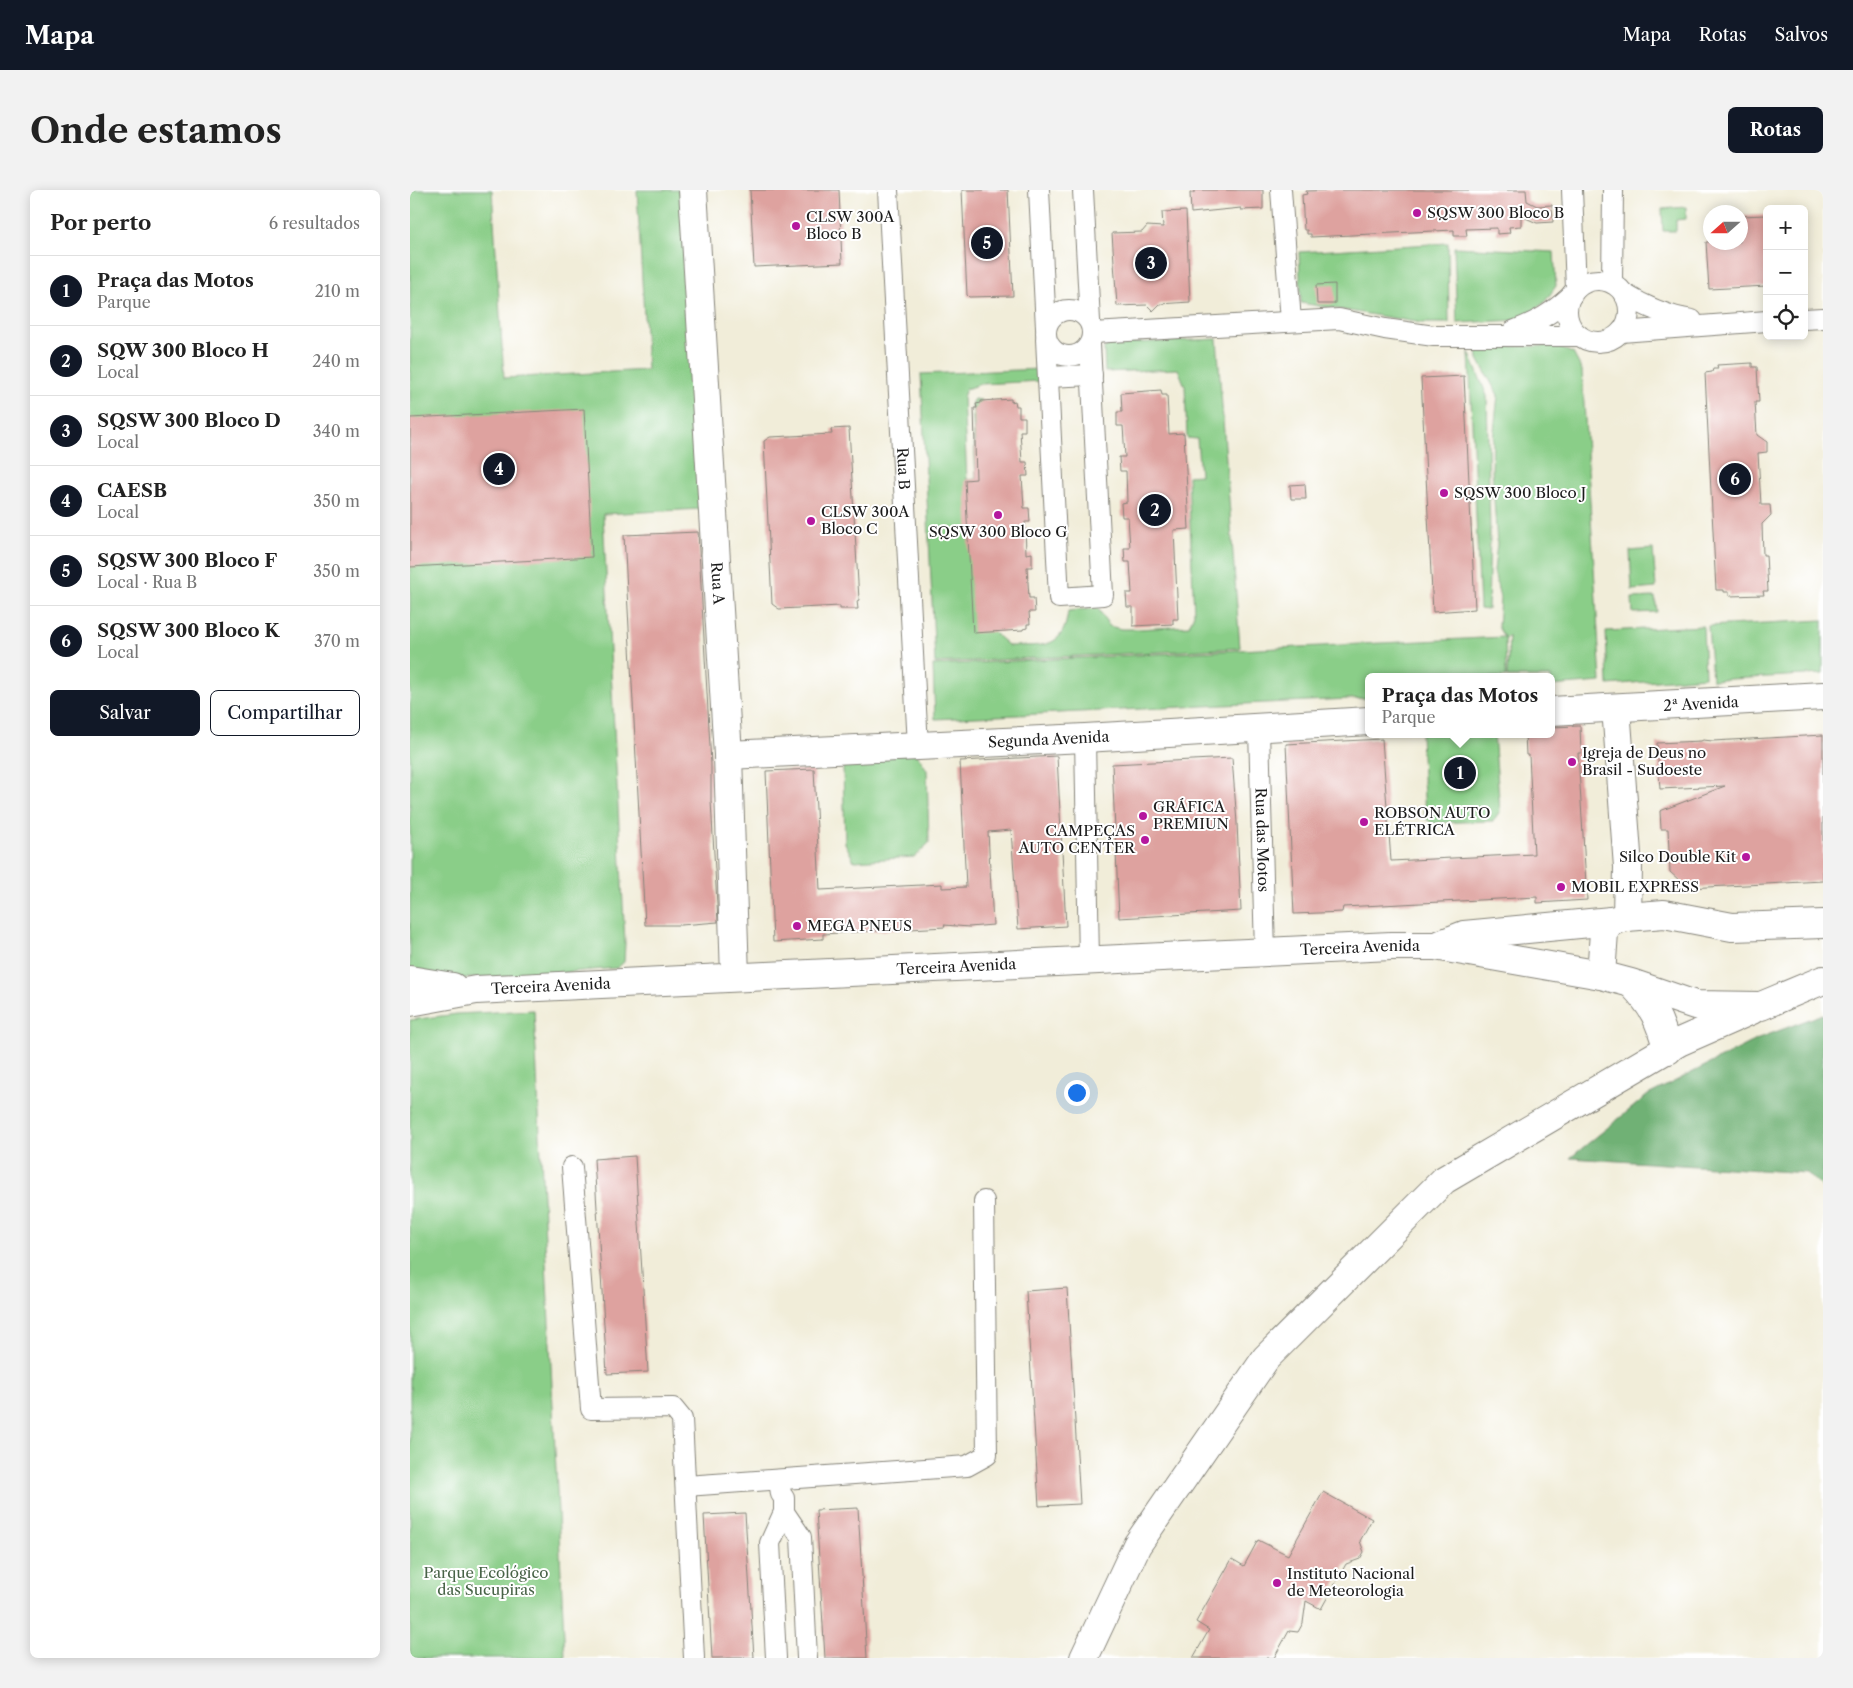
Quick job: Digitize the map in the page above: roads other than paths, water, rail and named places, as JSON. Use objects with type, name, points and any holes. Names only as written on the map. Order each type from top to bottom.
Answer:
[{"type":"street","name":"Rua A","points":[[693,190],[728,755],[734,977]]},
{"type":"street","name":"Rua B","points":[[888,190],[918,746]]},
{"type":"street","points":[[1038,190],[1059,598],[1103,595],[1083,190]]},
{"type":"street","points":[[1281,190],[1291,322]]},
{"type":"street","points":[[1572,190],[1574,292],[1568,305],[1568,317],[1572,328],[1580,336],[1593,342],[1611,339],[1621,332],[1629,313],[1628,303],[1618,288],[1613,190]]},
{"type":"street","points":[[1501,335],[1544,318],[1584,283],[1593,280],[1603,280],[1651,310],[1667,315],[1728,324]]},
{"type":"street","points":[[1071,309],[1082,313],[1091,333],[1083,352],[1073,357],[1061,356],[1052,350],[1046,334],[1051,318],[1060,311],[1071,309]]},
{"type":"street","points":[[1808,319],[1823,318]]},
{"type":"street","points":[[1091,333],[1339,319],[1385,329],[1434,336],[1580,336]]},
{"type":"street","points":[[1621,332],[1763,321]]},
{"type":"street","points":[[1048,377],[1092,375]]},
{"type":"street","name":"2ª Avenida","points":[[1555,711],[1823,696]]},
{"type":"street","points":[[1601,976],[1604,932],[1619,919],[1628,867],[1616,708]]},
{"type":"street","name":"Segunda Avenida","points":[[728,755],[1259,729],[1365,721]]},
{"type":"street","name":"Rua das Motos","points":[[1259,729],[1265,953]]},
{"type":"street","points":[[1085,738],[1089,961]]},
{"type":"street","points":[[1628,867],[1664,914]]},
{"type":"street","name":"Terceira Avenida","points":[[1435,946],[1464,935],[1664,914],[1732,927],[1823,924]]},
{"type":"street","name":"Terceira Avenida","points":[[476,990],[1391,946],[1435,946],[1601,976],[1630,983],[1695,1005],[1761,1006],[1823,980]]},
{"type":"street","points":[[410,980],[476,990]]},
{"type":"street","points":[[1630,983],[1647,1000],[1673,1046]]},
{"type":"street","points":[[410,1002],[476,990]]},
{"type":"street","points":[[1673,1046],[1695,1005]]},
{"type":"street","points":[[1084,1658],[1137,1545],[1266,1358],[1444,1180],[1673,1046],[1761,1006]]},
{"type":"street","points":[[572,1167],[591,1409],[673,1408],[682,1419],[694,1658]]},
{"type":"street","points":[[686,1486],[967,1466],[987,1455],[984,1201]]},
{"type":"street","points":[[776,1658],[770,1543],[784,1512],[784,1498],[779,1480]]},
{"type":"street","points":[[784,1512],[801,1537],[807,1658]]},
{"type":"place","name":"SQSW 300 Bloco B","points":[[1417,213]]},
{"type":"place","name":"CLSW 300A Bloco B","points":[[796,226]]},
{"type":"place","name":"SQSW 300 Bloco F","points":[[987,243]]},
{"type":"place","name":"SQSW 300 Bloco D","points":[[1151,263]]},
{"type":"place","name":"CAESB","points":[[499,469]]},
{"type":"place","name":"SQSW 300 Bloco K","points":[[1735,479]]},
{"type":"place","name":"SQSW 300 Bloco J","points":[[1444,493]]},
{"type":"place","name":"SQW 300 Bloco H","points":[[1155,510]]},
{"type":"place","name":"SQSW 300 Bloco G","points":[[998,515]]},
{"type":"place","name":"CLSW 300A Bloco C","points":[[811,521]]},
{"type":"place","name":"Igreja de Deus no Brasil - Sudoeste","points":[[1572,762]]},
{"type":"place","name":"Praça das Motos","points":[[1460,773]]},
{"type":"place","name":"GRÁFICA PREMIUN","points":[[1143,816]]},
{"type":"place","name":"ROBSON AUTO ELÉTRICA","points":[[1364,822]]},
{"type":"place","name":"CAMPEÇAS AUTO CENTER","points":[[1145,840]]},
{"type":"place","name":"Silco Double Kit","points":[[1746,857]]},
{"type":"place","name":"MOBIL EXPRESS","points":[[1561,887]]},
{"type":"place","name":"MEGA PNEUS","points":[[797,926]]},
{"type":"place","name":"Instituto Nacional de Meteorologia","points":[[1277,1583]]},
{"type":"park label","name":"Parque Ecológico das Sucupiras","points":[[486,1582]]}]
